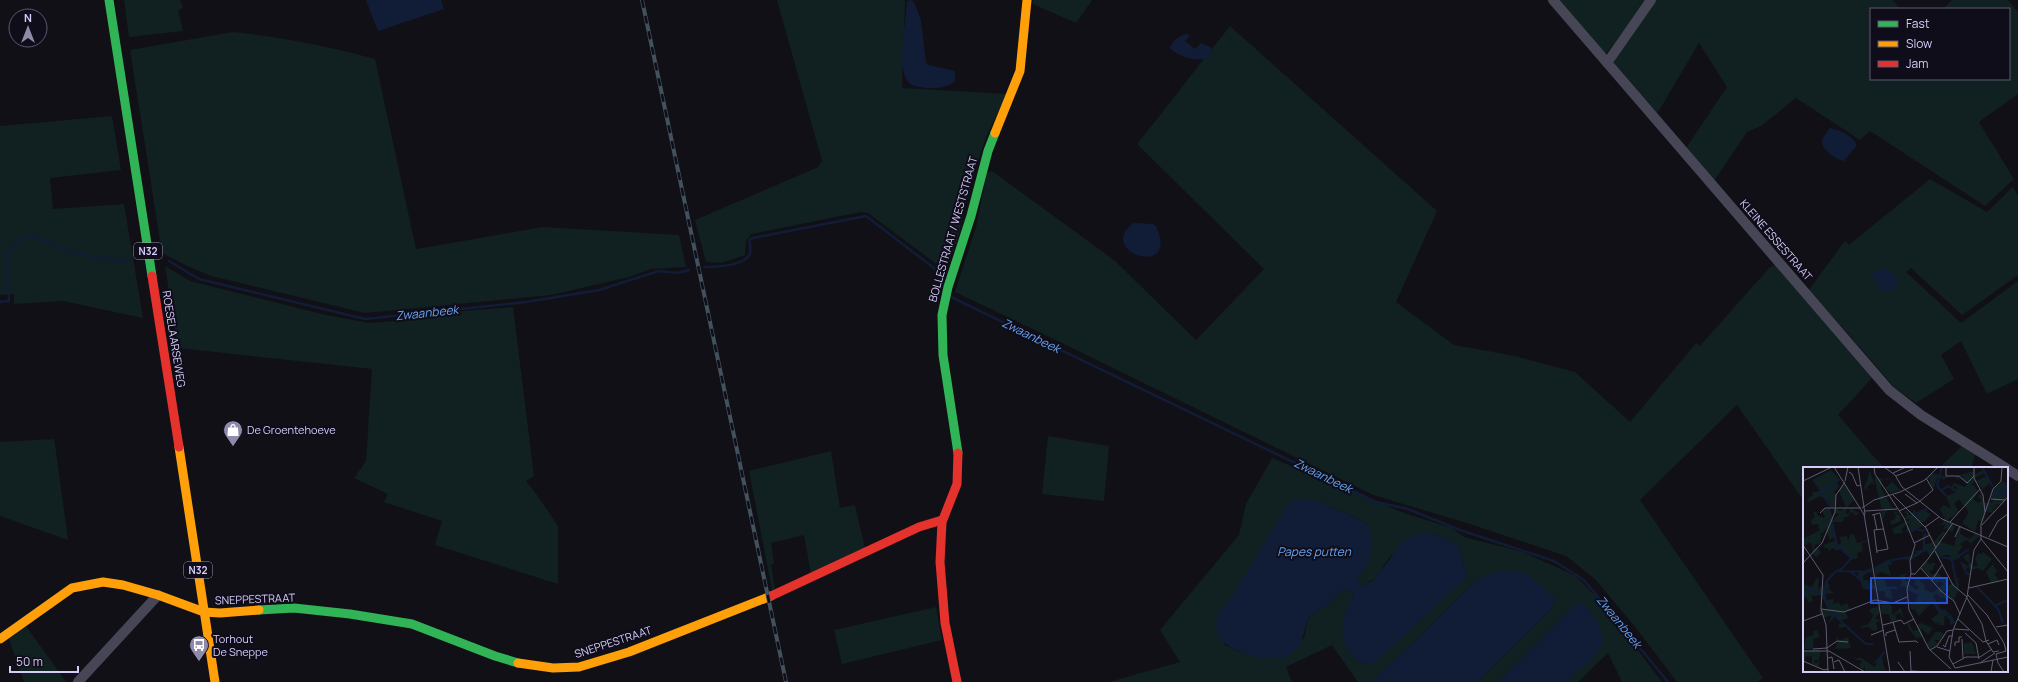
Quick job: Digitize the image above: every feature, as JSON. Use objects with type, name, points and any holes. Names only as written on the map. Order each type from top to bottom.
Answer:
[{"type":"street","name":"ROESELAARSEWEG","points":[[109,0],[215,682]]},
{"type":"street","name":"BOLLESTRAAT / WESTSTRAAT","points":[[957,682],[947,629],[941,575],[942,520],[956,489],[959,470],[943,355],[942,315],[948,287],[971,216],[986,156],[1020,71],[1027,0]]},
{"type":"street","name":"KLEINE ESSESTRAAT","points":[[1553,0],[1889,390],[1921,415],[2004,467]]},
{"type":"street","points":[[1607,63],[1651,0]]},
{"type":"street","name":"KLEINE ESSESTRAAT","points":[[2008,469],[2018,476]]},
{"type":"street","name":"SNEPPESTRAAT","points":[[0,639],[72,588],[86,584],[103,582],[123,585],[158,595],[204,612],[220,613],[294,608],[350,614],[412,624],[495,656],[525,665],[553,668],[579,667],[629,652],[752,605],[919,526],[942,520]]},
{"type":"street","points":[[78,682],[158,595]]},
{"type":"shaded area","points":[[124,0],[180,0],[183,8],[178,10],[183,31],[129,37]]},
{"type":"shaded area","points":[[777,0],[905,0],[902,88],[1007,94],[986,137],[972,179],[958,237],[946,271],[868,213],[861,212],[751,234],[746,241],[745,255],[721,263],[706,262],[695,220],[818,167],[822,161]]},
{"type":"shaded area","points":[[1033,0],[1092,0],[1076,23],[1033,4]]},
{"type":"shaded area","points":[[1557,0],[1647,0],[1605,55]]},
{"type":"shaded area","points":[[1656,0],[1893,0],[1899,8],[1870,8],[1870,80],[2010,80],[2010,8],[1944,8],[1952,0],[2008,0],[2018,12],[2018,94],[1979,122],[2014,179],[1985,206],[1870,131],[1860,140],[1796,98],[1761,126],[1747,132],[1714,181],[1686,148],[1727,87],[1699,43],[1657,114],[1618,71],[1614,63],[1616,56]]},
{"type":"shaded area","points":[[1230,26],[1437,211],[1396,302],[1454,345],[1515,356],[1575,372],[1630,422],[1696,343],[1700,346],[1769,268],[1775,264],[1873,377],[1838,415],[1883,467],[1803,467],[1803,500],[1737,405],[1640,500],[1763,678],[1758,682],[1677,682],[1636,628],[1595,579],[1566,556],[1470,524],[1373,495],[955,292],[976,227],[987,173],[992,171],[1114,260],[1196,340],[1264,269],[1137,144]]},
{"type":"shaded area","points":[[233,32],[304,42],[375,59],[416,249],[543,227],[679,235],[686,267],[651,269],[629,277],[551,295],[365,313],[211,276],[187,266],[162,253],[130,50]]},
{"type":"shaded area","points":[[112,116],[121,170],[50,178],[53,209],[124,204],[143,318],[63,301],[14,304],[14,294],[0,295],[0,126]]},
{"type":"shaded area","points":[[1930,179],[1987,212],[2013,187],[2018,196],[2018,275],[1962,315],[1911,268],[1906,272],[1961,323],[2018,281],[2018,379],[1987,394],[1961,341],[1941,355],[1954,379],[1916,403],[1894,387],[1844,329],[1808,291],[1845,241],[1849,245]]},
{"type":"shaded area","points":[[165,266],[190,281],[326,315],[369,323],[407,320],[451,312],[513,307],[534,476],[526,481],[558,526],[558,584],[435,545],[442,521],[384,502],[388,494],[354,478],[366,461],[372,369],[178,348]]},
{"type":"shaded area","points":[[1048,436],[1109,446],[1104,501],[1042,494]]},
{"type":"shaded area","points":[[54,439],[68,540],[0,516],[0,442]]},
{"type":"shaded area","points":[[1963,445],[1976,453],[1971,467],[1940,467]]},
{"type":"shaded area","points":[[831,451],[840,508],[855,505],[865,548],[811,574],[804,535],[771,543],[774,564],[771,564],[775,589],[772,590],[749,471]]},
{"type":"shaded area","points":[[1272,458],[1404,513],[1452,528],[1464,537],[1523,552],[1576,576],[1603,604],[1662,682],[1622,682],[1608,653],[1578,682],[1565,682],[1593,657],[1601,641],[1600,631],[1595,620],[1586,607],[1570,609],[1498,682],[1477,682],[1551,609],[1556,599],[1509,572],[1474,583],[1372,682],[1358,682],[1332,645],[1286,667],[1292,682],[1109,682],[1180,662],[1160,630],[1239,535],[1246,504]],"holes":[[[1320,502],[1368,525],[1367,567],[1357,578],[1360,586],[1377,577],[1390,557],[1404,547],[1431,532],[1459,546],[1467,577],[1364,664],[1351,655],[1343,625],[1346,610],[1352,602],[1353,593],[1348,589],[1339,592],[1332,601],[1308,618],[1304,638],[1261,657],[1239,652],[1225,645],[1217,617],[1237,590]]]},
{"type":"shaded area","points":[[936,607],[942,640],[842,664],[834,630]]},
{"type":"shaded area","points":[[26,626],[66,682],[24,682],[9,639]]},
{"type":"water","points":[[366,0],[441,0],[444,9],[378,31]]},
{"type":"water","points":[[910,0],[914,2],[921,20],[926,63],[955,71],[955,81],[949,85],[934,88],[917,87],[909,83],[905,76],[902,56],[907,2]]},
{"type":"water","points":[[1186,34],[1190,35],[1185,41],[1195,49],[1201,43],[1210,47],[1212,51],[1210,56],[1205,59],[1192,59],[1179,55],[1170,48],[1176,39]]},
{"type":"water","points":[[1830,128],[1838,130],[1852,138],[1857,145],[1844,161],[1830,154],[1824,148],[1822,142]]},
{"type":"water","points":[[1134,223],[1153,224],[1156,226],[1161,243],[1157,253],[1149,257],[1139,256],[1130,251],[1124,243],[1124,233]]},
{"type":"water","points":[[1880,269],[1889,270],[1898,279],[1896,287],[1886,293],[1881,290],[1872,274]]},
{"type":"water","name":"Papes putten","points":[[1295,498],[1320,502],[1368,525],[1372,538],[1371,550],[1367,567],[1357,578],[1360,586],[1373,581],[1402,543],[1411,537],[1431,532],[1459,546],[1467,577],[1372,665],[1362,663],[1353,657],[1345,642],[1342,626],[1346,610],[1353,593],[1348,589],[1339,592],[1332,601],[1308,618],[1301,641],[1292,653],[1284,657],[1262,658],[1237,651],[1227,645],[1220,638],[1216,622],[1217,617],[1234,593],[1278,520]]},
{"type":"water","points":[[1493,572],[1520,572],[1529,576],[1556,599],[1551,609],[1477,682],[1372,682],[1474,583]]},
{"type":"water","points":[[1580,602],[1595,617],[1602,636],[1599,650],[1584,666],[1565,682],[1498,682],[1570,609]]},
{"type":"waterway","name":"Zwaanbeek","points":[[704,267],[730,265],[743,261],[750,253],[749,240],[753,238],[866,216],[934,268],[939,275],[937,288],[939,293]]},
{"type":"waterway","name":"Zwaanbeek","points":[[0,302],[9,301],[7,253],[24,237],[33,236],[76,254],[129,262]]},
{"type":"waterway","name":"Zwaanbeek","points":[[169,261],[199,279],[365,319],[526,302],[599,290],[659,271],[678,273],[689,270]]},
{"type":"waterway","name":"Zwaanbeek","points":[[951,297],[1376,502],[1408,509],[1460,530],[1554,561],[1584,580],[1668,682]]},
{"type":"railway","points":[[642,0],[786,682]]},
{"type":"traffic: fast","points":[[109,0],[152,276]]},
{"type":"traffic: fast","points":[[958,453],[943,355],[942,315],[948,287],[971,216],[988,151],[995,133]]},
{"type":"traffic: fast","points":[[259,610],[294,608],[350,614],[412,624],[495,656],[518,663]]},
{"type":"traffic: slow","points":[[995,133],[1020,71],[1027,0]]},
{"type":"traffic: slow","points":[[179,447],[215,682]]},
{"type":"traffic: slow","points":[[0,639],[72,588],[103,582],[123,585],[158,595],[204,612],[220,613],[259,610]]},
{"type":"traffic: slow","points":[[518,663],[553,668],[579,667],[629,652],[771,596]]},
{"type":"traffic: jam","points":[[152,276],[179,447]]},
{"type":"traffic: jam","points":[[957,682],[945,623],[940,562],[942,522],[957,484],[958,453]]},
{"type":"traffic: jam","points":[[771,596],[919,527],[942,520]]},
{"type":"place","name":"De Groentehoeve","points":[[233,447]]},
{"type":"place","name":"Torhout De Sneppe","points":[[199,662]]}]
